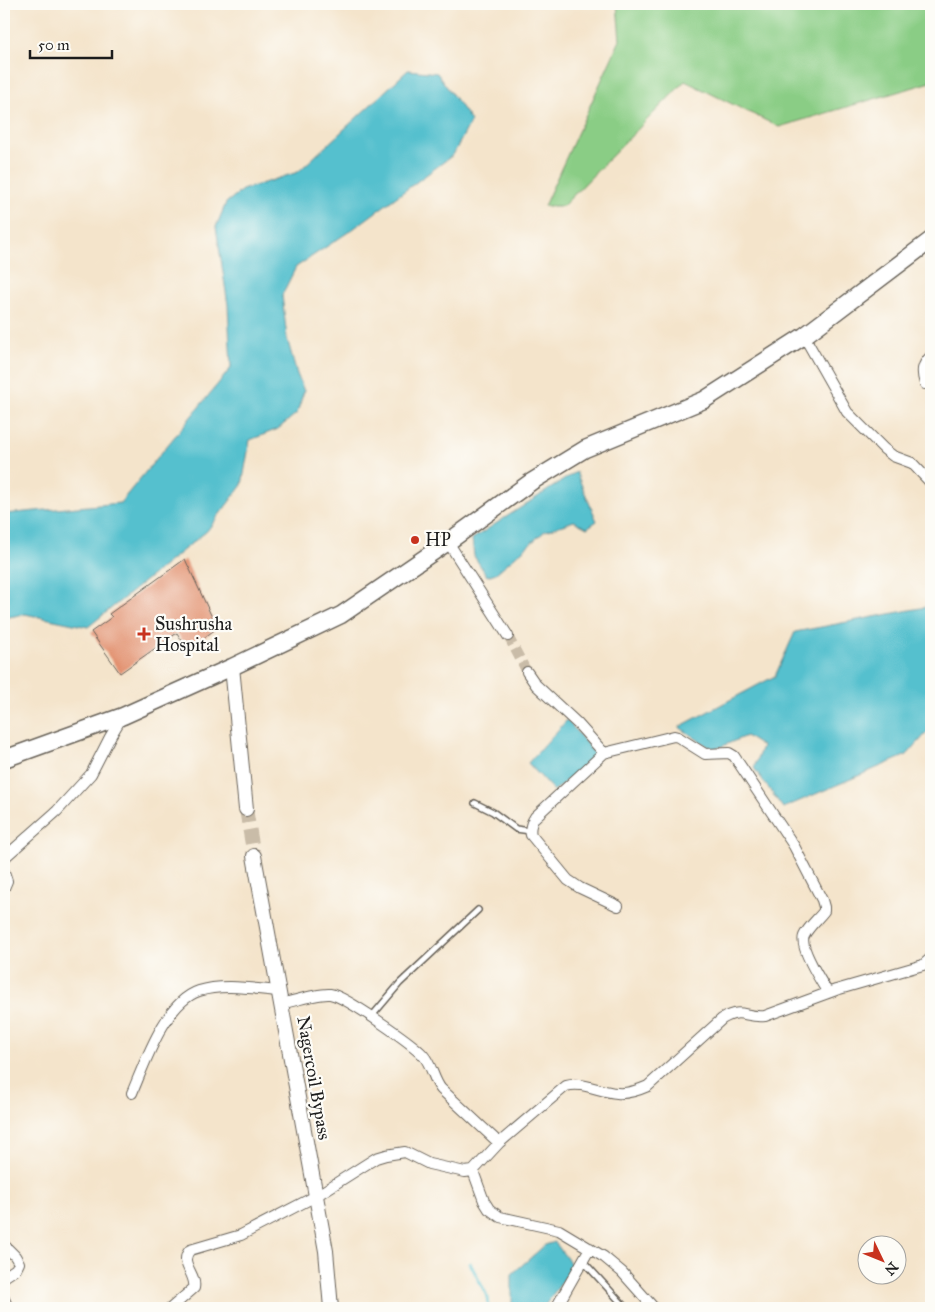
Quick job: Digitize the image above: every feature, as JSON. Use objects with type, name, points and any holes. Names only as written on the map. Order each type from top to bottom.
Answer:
[{"type":"highway","points":[[4,759],[123,716],[341,615],[448,542],[531,482],[585,449],[704,400],[804,336],[931,240]]},
{"type":"main road","points":[[232,667],[246,809]]},
{"type":"main road","name":"Nagercoil Bypass","points":[[254,856],[326,1251],[331,1308]]},
{"type":"street","points":[[804,336],[847,412],[884,449],[893,456],[912,464],[931,483]]},
{"type":"street","points":[[925,384],[921,373],[931,356]]},
{"type":"street","points":[[448,542],[508,636]]},
{"type":"street","points":[[527,672],[536,685],[578,724],[604,754]]},
{"type":"street","points":[[4,858],[57,811],[91,774],[123,716]]},
{"type":"street","points":[[618,906],[580,888],[568,880],[531,835],[530,831],[535,817],[604,754],[674,736],[705,754],[728,753],[734,756],[794,846],[824,904],[824,911],[804,935],[803,941],[813,966],[828,993]]},
{"type":"street","points":[[4,872],[7,881],[4,888]]},
{"type":"street","points":[[171,1308],[194,1288],[194,1282],[185,1260],[190,1250],[241,1235],[316,1196],[376,1158],[405,1152],[429,1164],[465,1172],[473,1171],[499,1143],[566,1086],[574,1084],[618,1094],[636,1091],[648,1086],[731,1013],[765,1016],[828,993],[923,965],[931,958]]},
{"type":"street","points":[[132,1093],[161,1027],[169,1015],[190,995],[198,991],[221,987],[280,998],[328,994],[338,996],[372,1016],[422,1054],[441,1090],[499,1143]]},
{"type":"street","points":[[473,1171],[484,1200],[490,1209],[500,1217],[559,1230],[590,1248],[622,1272],[654,1308]]},
{"type":"street","points":[[4,1245],[19,1263],[16,1269],[4,1277]]},
{"type":"street","points":[[556,1308],[590,1248]]},
{"type":"street","points":[[4,1299],[8,1308]]},
{"type":"lane","points":[[475,803],[493,812],[516,829],[530,831]]},
{"type":"lane","points":[[372,1016],[400,983],[478,910]]},
{"type":"lane","points":[[583,1260],[626,1308]]},
{"type":"green space","points":[[617,4],[931,4],[931,82],[779,127],[685,81],[563,206],[544,206],[620,40]]},
{"type":"water","points":[[408,70],[437,73],[471,121],[453,155],[353,229],[296,267],[282,295],[287,338],[304,391],[297,413],[278,429],[250,440],[242,485],[207,531],[88,627],[25,614],[4,618],[4,514],[120,503],[231,368],[228,305],[216,227],[226,203],[242,190],[298,172]]},
{"type":"water","points":[[576,472],[597,521],[587,528],[574,521],[545,531],[496,573],[487,576],[474,556],[472,539]]},
{"type":"water","points":[[931,606],[931,728],[907,755],[783,808],[754,768],[762,746],[746,736],[713,750],[679,727],[775,676],[795,632]]},
{"type":"water","points":[[567,720],[596,755],[554,791],[528,763]]},
{"type":"water","points":[[555,1242],[573,1267],[543,1308],[512,1308],[512,1274],[545,1245]]},
{"type":"building","points":[[185,559],[217,628],[188,650],[177,633],[120,673],[91,632],[112,617],[109,614]]},
{"type":"waterway","points":[[470,1263],[488,1298],[489,1308]]},
{"type":"tunnel","points":[[508,636],[527,672]]},
{"type":"tunnel","points":[[246,809],[254,856]]},
{"type":"place","name":"HP","points":[[415,540]]},
{"type":"place","name":"Sushrusha Hospital","points":[[144,634]]}]
